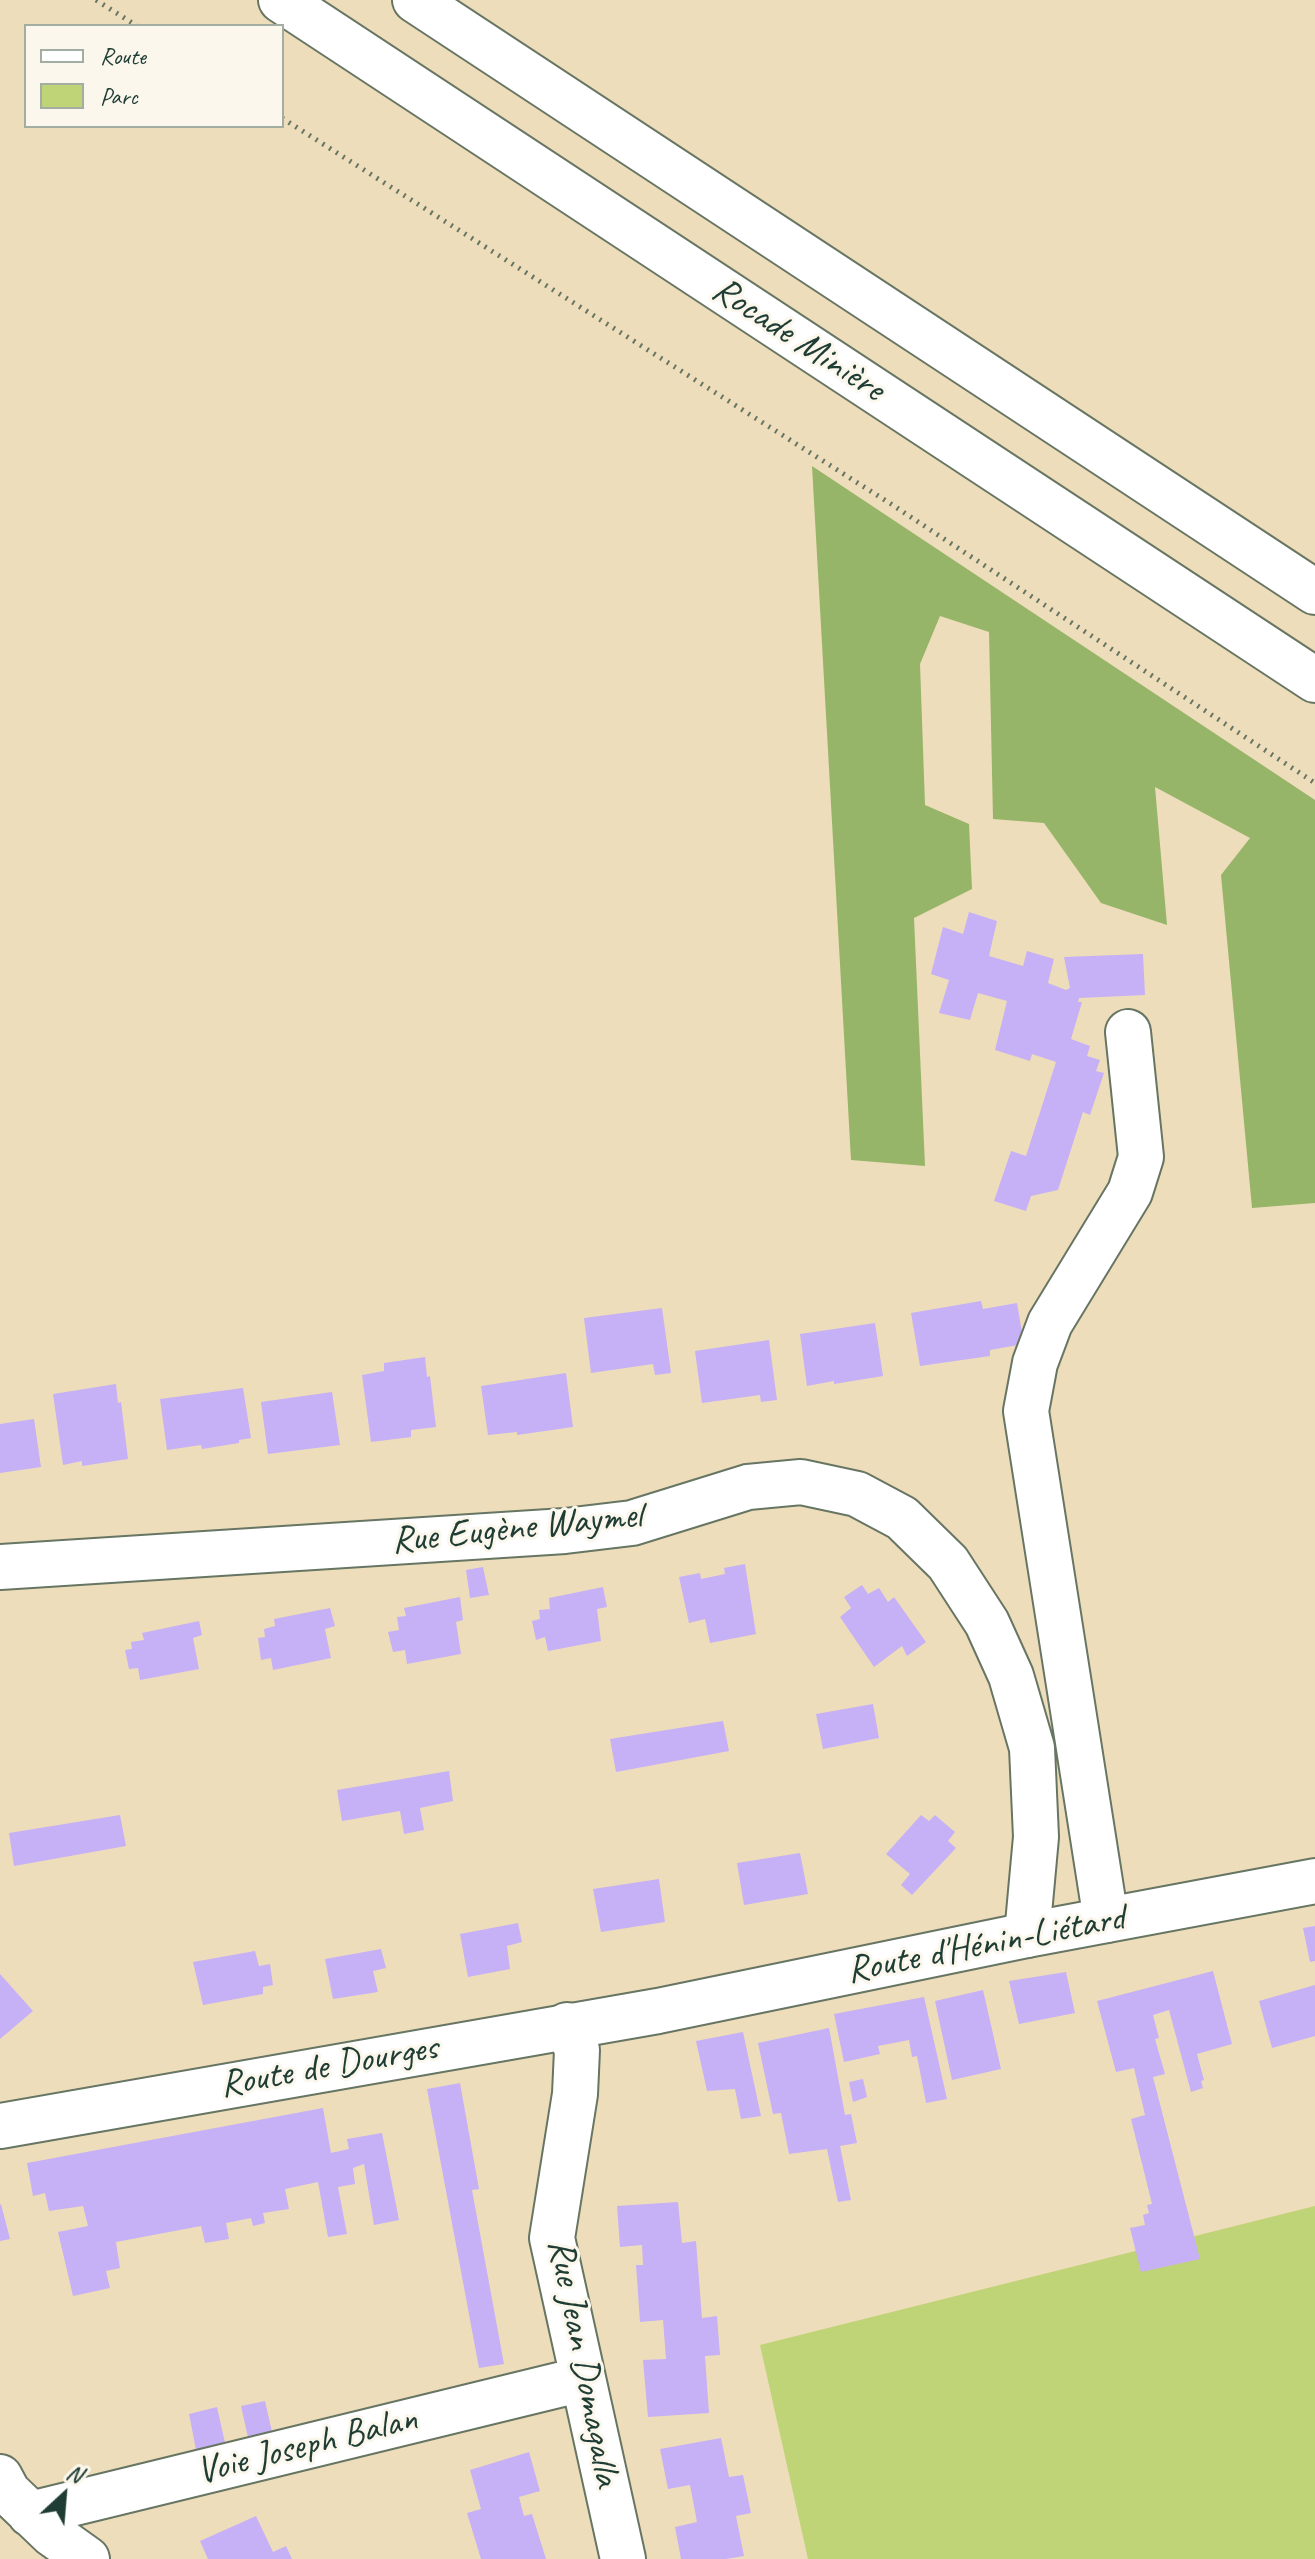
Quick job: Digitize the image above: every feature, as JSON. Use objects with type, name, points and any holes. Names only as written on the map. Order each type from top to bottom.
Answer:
[{"type":"main road","name":"Rocade Minière","points":[[281,0],[1315,680]]},
{"type":"main road","name":"Rocade Minière","points":[[415,0],[1315,592]]},
{"type":"main road","points":[[1106,1920],[1026,1411],[1035,1363],[1050,1323],[1130,1192],[1141,1157],[1128,1032]]},
{"type":"main road","name":"Rue Eugène Waymel","points":[[0,1567],[565,1531],[632,1523],[748,1487],[801,1482],[857,1494],[902,1518],[948,1563],[987,1623],[1011,1676],[1032,1748],[1036,1837],[1027,1935]]},
{"type":"main road","name":"Route d'Hénin-Liétard","points":[[658,2011],[1027,1935],[1315,1881]]},
{"type":"main road","name":"Route de Dourges","points":[[0,2126],[658,2011]]},
{"type":"main road","name":"Rue Jean Domagalla","points":[[567,2025],[577,2050],[575,2094],[552,2238],[623,2559]]},
{"type":"main road","name":"Voie Joseph Balan","points":[[30,2514],[583,2379]]},
{"type":"main road","points":[[0,2477],[8,2492],[30,2514],[87,2559]]},
{"type":"path","points":[[96,0],[134,24]]},
{"type":"path","points":[[284,119],[891,504],[1315,783]]},
{"type":"green space","points":[[812,466],[1315,800],[1315,1203],[1252,1208],[1221,875],[1250,838],[1155,787],[1167,925],[1101,903],[1044,823],[993,819],[989,632],[940,616],[920,664],[925,805],[969,824],[972,889],[914,918],[925,1166],[851,1160]]},
{"type":"green space","points":[[1315,2206],[1315,2559],[808,2559],[760,2345]]},
{"type":"building","points":[[969,912],[997,921],[989,956],[1023,966],[1027,951],[1054,959],[1048,983],[1066,990],[1070,988],[1064,957],[1143,954],[1145,995],[1079,998],[1078,1002],[1082,1002],[1071,1039],[1090,1046],[1087,1056],[1100,1060],[1096,1071],[1104,1073],[1090,1115],[1083,1112],[1058,1190],[1031,1196],[1026,1211],[994,1201],[1011,1151],[1026,1156],[1056,1062],[1032,1054],[1030,1061],[995,1050],[1007,1001],[978,993],[970,1020],[939,1013],[949,980],[931,974],[943,927],[963,934]]},
{"type":"building","points":[[981,1301],[983,1309],[1017,1303],[1024,1344],[990,1350],[990,1356],[920,1366],[911,1313]]},
{"type":"building","points":[[662,1308],[671,1373],[655,1375],[653,1364],[591,1373],[584,1318]]},
{"type":"building","points":[[875,1323],[883,1376],[807,1386],[800,1334]]},
{"type":"building","points":[[769,1340],[777,1400],[761,1402],[760,1395],[702,1403],[695,1351]]},
{"type":"building","points":[[425,1357],[436,1427],[411,1430],[411,1437],[371,1442],[362,1375],[384,1371],[384,1363]]},
{"type":"building","points":[[566,1373],[573,1427],[517,1435],[517,1432],[488,1435],[481,1386]]},
{"type":"building","points":[[116,1384],[128,1459],[82,1466],[82,1461],[63,1465],[53,1394]]},
{"type":"building","points":[[243,1388],[251,1438],[202,1449],[201,1445],[167,1450],[160,1399]]},
{"type":"building","points":[[332,1392],[340,1445],[268,1454],[261,1402]]},
{"type":"building","points":[[34,1419],[41,1467],[0,1473],[0,1424]]},
{"type":"building","points":[[745,1564],[756,1634],[710,1643],[705,1619],[689,1623],[679,1577],[700,1573],[701,1579],[725,1574],[724,1568]]},
{"type":"building","points":[[483,1567],[489,1595],[470,1598],[466,1570]]},
{"type":"building","points":[[862,1585],[868,1594],[879,1588],[888,1602],[894,1597],[926,1642],[907,1656],[902,1646],[874,1667],[840,1617],[851,1608],[844,1597]]},
{"type":"building","points":[[603,1587],[607,1607],[597,1609],[601,1641],[548,1651],[545,1637],[536,1640],[532,1621],[540,1619],[539,1610],[550,1609],[549,1598]]},
{"type":"building","points":[[460,1597],[463,1620],[456,1622],[461,1654],[407,1664],[405,1650],[393,1652],[388,1632],[399,1630],[397,1617],[406,1616],[404,1608]]},
{"type":"building","points":[[330,1608],[335,1626],[325,1629],[331,1658],[273,1670],[271,1658],[261,1660],[258,1638],[265,1637],[264,1629],[275,1626],[274,1619]]},
{"type":"building","points":[[199,1621],[202,1635],[193,1638],[199,1669],[140,1680],[138,1668],[129,1669],[125,1650],[132,1649],[131,1642],[144,1640],[142,1633]]},
{"type":"building","points":[[873,1704],[879,1738],[823,1749],[816,1714]]},
{"type":"building","points":[[723,1721],[729,1751],[616,1772],[610,1739]]},
{"type":"building","points":[[449,1771],[453,1801],[420,1808],[424,1830],[404,1834],[400,1811],[342,1821],[337,1790]]},
{"type":"building","points":[[120,1815],[126,1846],[14,1866],[9,1833]]},
{"type":"building","points":[[921,1815],[929,1821],[935,1815],[955,1832],[948,1841],[956,1848],[912,1895],[901,1885],[910,1874],[886,1854]]},
{"type":"building","points":[[800,1853],[808,1894],[744,1905],[737,1863]]},
{"type":"building","points":[[659,1879],[665,1922],[601,1932],[593,1889]]},
{"type":"building","points":[[518,1923],[522,1942],[507,1946],[510,1969],[468,1977],[460,1934]]},
{"type":"building","points":[[1315,1926],[1315,1961],[1310,1962],[1303,1928]]},
{"type":"building","points":[[381,1949],[386,1968],[373,1971],[378,1992],[333,1999],[325,1959]]},
{"type":"building","points":[[255,1951],[259,1966],[270,1964],[273,1985],[263,1987],[263,1994],[203,2005],[193,1962]]},
{"type":"building","points":[[1213,1971],[1232,2044],[1197,2054],[1203,2088],[1191,2092],[1169,2010],[1153,2015],[1159,2038],[1155,2039],[1165,2074],[1153,2077],[1200,2259],[1141,2272],[1130,2228],[1145,2225],[1143,2215],[1149,2213],[1147,2205],[1152,2204],[1131,2119],[1145,2115],[1134,2068],[1116,2072],[1097,2001]]},
{"type":"building","points":[[1066,1972],[1075,2013],[1019,2024],[1009,1981]]},
{"type":"building","points":[[0,1974],[33,2011],[0,2039]]},
{"type":"building","points":[[1315,1985],[1315,2036],[1272,2048],[1259,2001]]},
{"type":"building","points":[[983,1990],[1001,2069],[952,2080],[935,2001]]},
{"type":"building","points":[[924,1997],[947,2099],[926,2103],[917,2056],[912,2057],[909,2040],[878,2046],[880,2054],[844,2062],[834,2014]]},
{"type":"building","points":[[829,2028],[845,2115],[851,2114],[857,2143],[840,2146],[851,2200],[838,2202],[827,2149],[789,2154],[781,2113],[773,2114],[758,2043]]},
{"type":"building","points":[[743,2032],[761,2116],[741,2119],[735,2089],[707,2091],[696,2041]]},
{"type":"building","points":[[863,2079],[867,2097],[853,2102],[849,2082]]},
{"type":"building","points":[[460,2083],[479,2189],[472,2190],[504,2364],[479,2368],[427,2089]]},
{"type":"building","points":[[323,2108],[331,2153],[349,2149],[347,2139],[382,2133],[399,2220],[374,2225],[364,2164],[353,2168],[355,2184],[338,2187],[347,2234],[328,2237],[318,2182],[285,2189],[289,2209],[263,2213],[265,2223],[253,2226],[251,2218],[226,2223],[229,2239],[205,2243],[201,2226],[116,2242],[120,2268],[106,2271],[110,2288],[73,2296],[58,2232],[88,2226],[83,2206],[49,2211],[45,2193],[33,2196],[27,2163]]},
{"type":"building","points":[[678,2202],[682,2243],[696,2241],[702,2318],[717,2316],[720,2355],[705,2356],[709,2413],[648,2417],[643,2360],[666,2359],[663,2320],[640,2322],[636,2265],[643,2265],[642,2245],[620,2247],[617,2206]]},
{"type":"building","points":[[0,2205],[10,2239],[0,2241]]},
{"type":"building","points":[[265,2401],[273,2436],[249,2442],[241,2406]]},
{"type":"building","points":[[217,2407],[226,2447],[197,2455],[189,2414]]},
{"type":"building","points":[[721,2438],[729,2477],[743,2475],[751,2513],[736,2516],[744,2556],[681,2559],[675,2527],[697,2522],[690,2485],[668,2489],[660,2449]]},
{"type":"building","points":[[529,2452],[540,2491],[519,2497],[524,2516],[532,2514],[546,2559],[481,2559],[467,2513],[481,2509],[470,2470]]},
{"type":"building","points":[[256,2516],[273,2552],[286,2546],[292,2559],[208,2559],[200,2541]]}]
